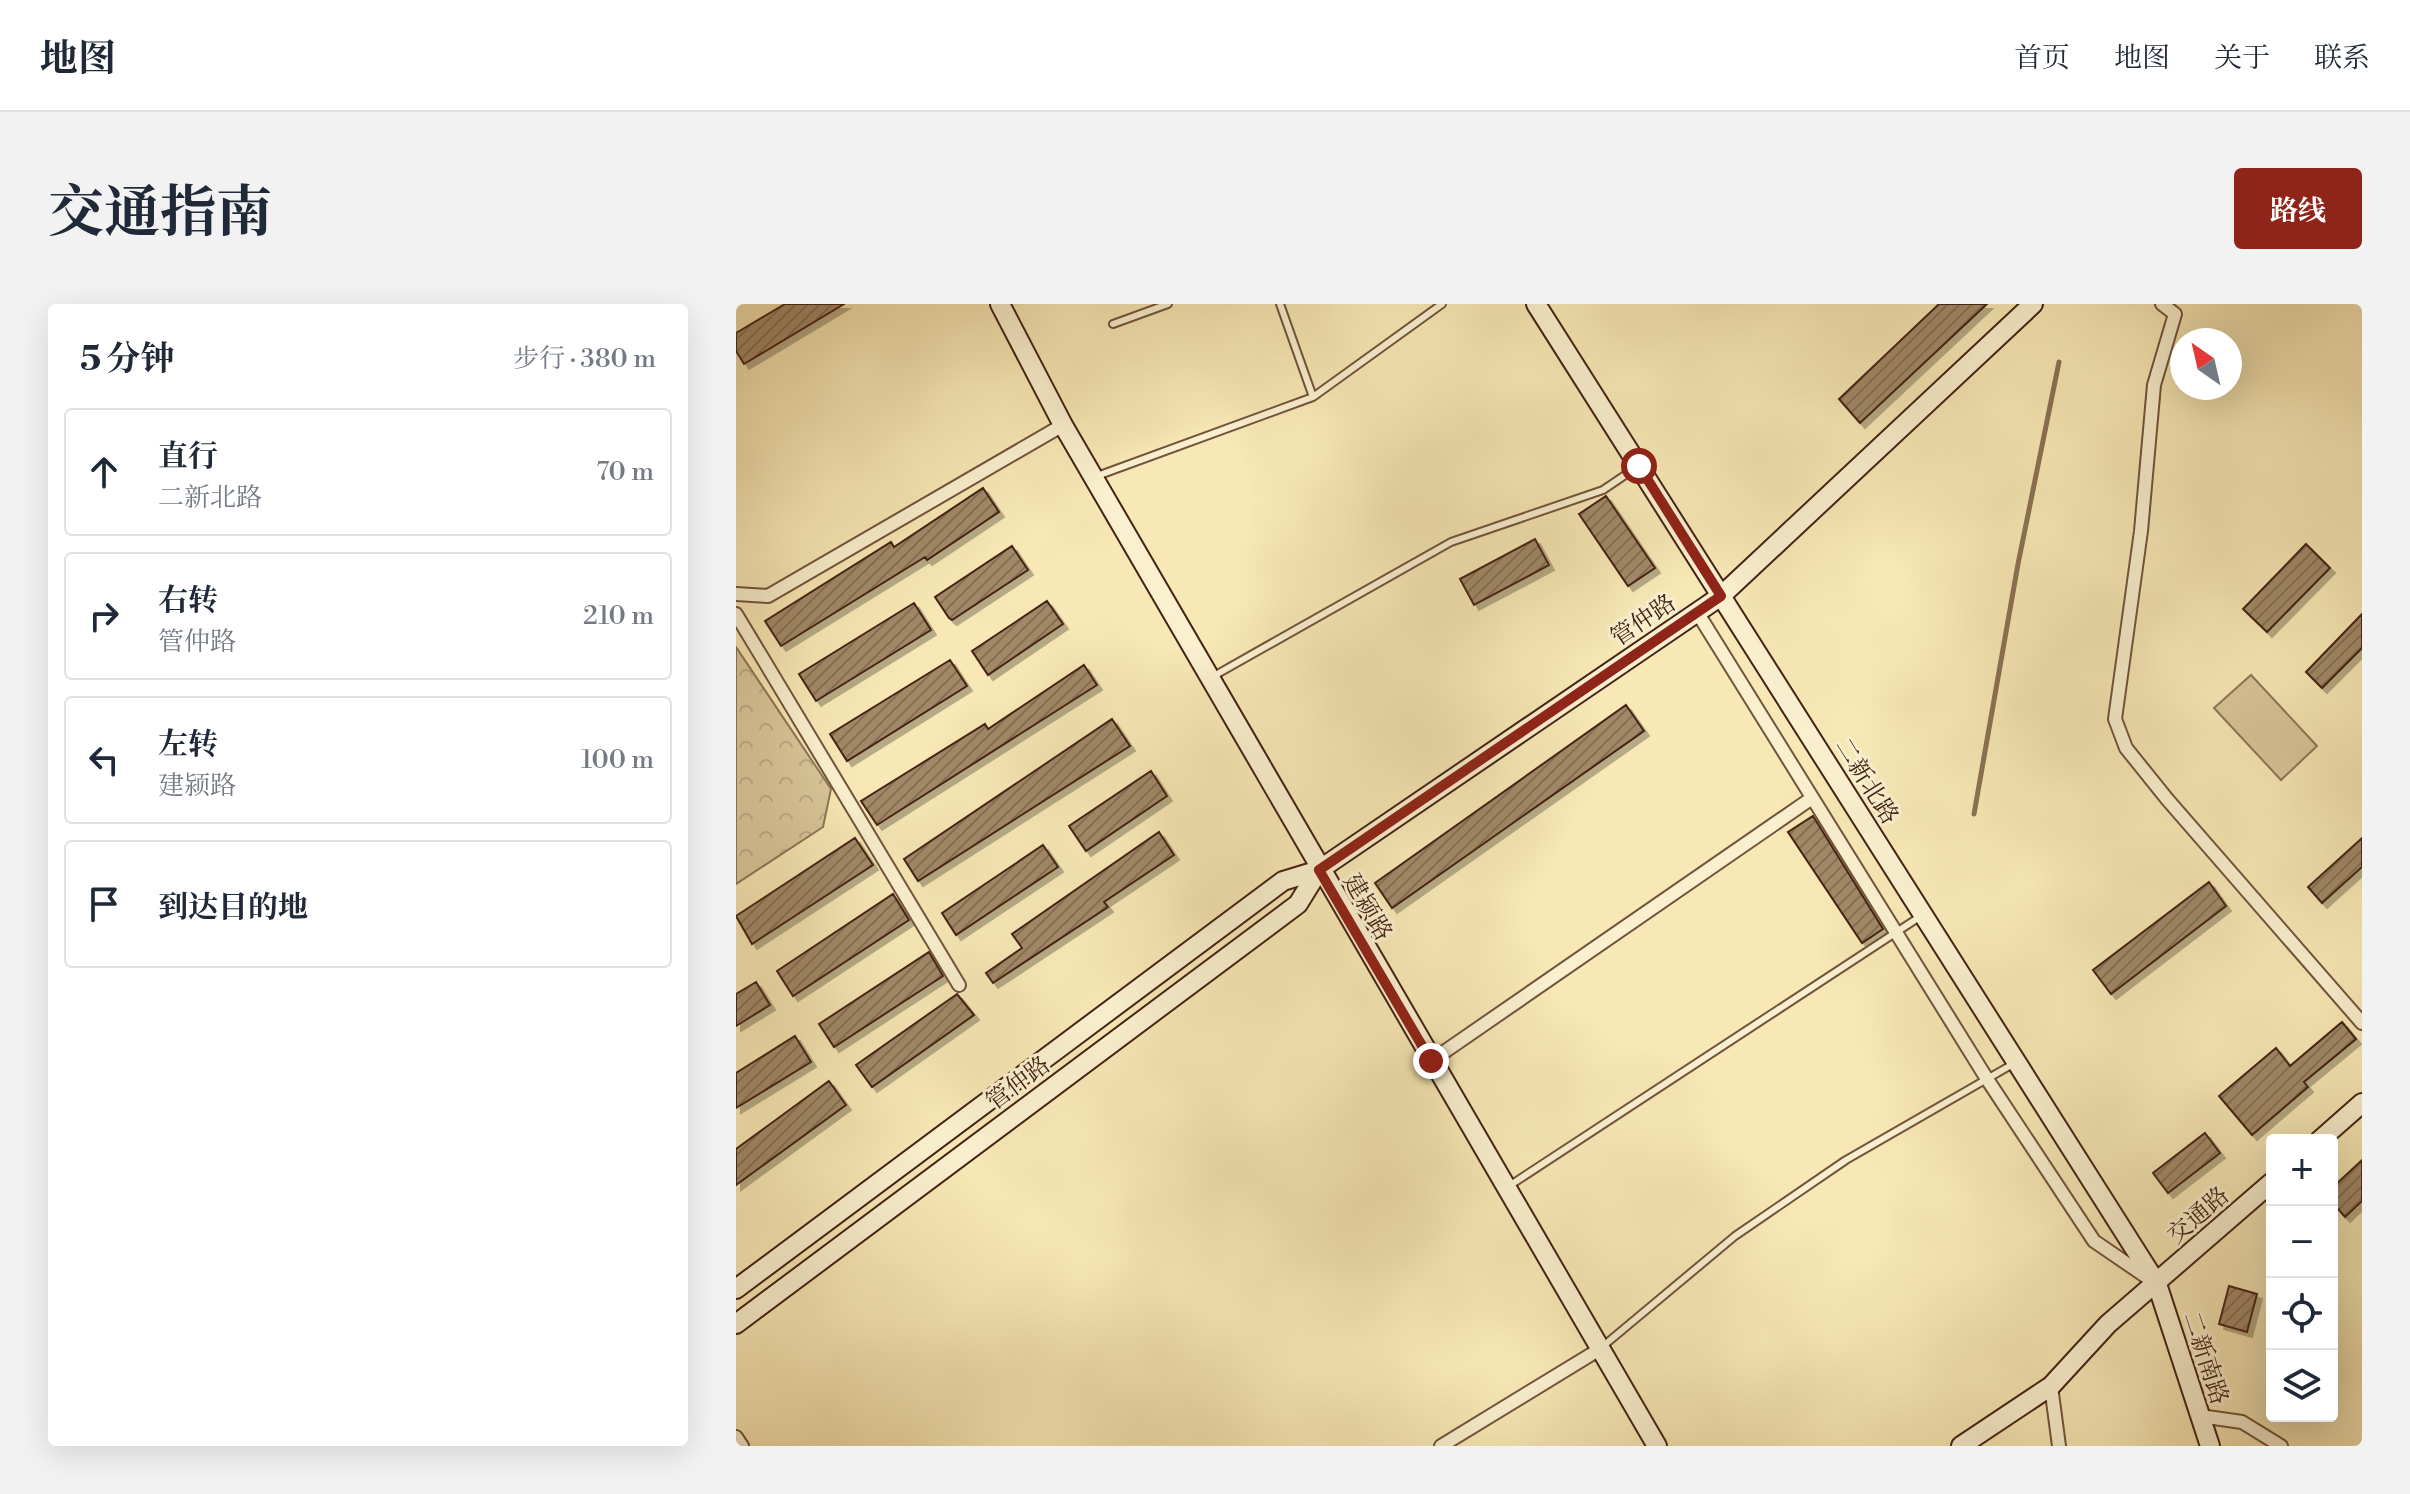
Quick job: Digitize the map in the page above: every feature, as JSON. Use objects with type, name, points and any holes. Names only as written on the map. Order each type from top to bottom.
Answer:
[{"type":"street","name":"建颍路","points":[[1000,304],[1063,425],[1319,870],[1657,1446]]},
{"type":"street","name":"二新北路","points":[[1536,304],[2157,1284]]},
{"type":"street","points":[[2162,304],[2175,314],[2154,385],[2141,531],[2115,719],[2126,748],[2150,779],[2362,1023]]},
{"type":"street","name":"管仲路","points":[[736,1289],[1283,881],[1319,870],[1721,596],[2029,305]]},
{"type":"street","points":[[736,594],[768,596],[1063,425]]},
{"type":"street","points":[[1697,612],[1987,1079],[2094,1241],[2157,1284]]},
{"type":"street","points":[[736,614],[959,985]]},
{"type":"street","points":[[1431,1061],[1812,798]]},
{"type":"street","name":"管仲路","points":[[736,1324],[1298,904],[1319,870]]},
{"type":"street","points":[[2327,1134],[2362,1103]]},
{"type":"street","name":"交通路","points":[[1961,1446],[2051,1386],[2108,1324],[2266,1187]]},
{"type":"street","name":"二新南路","points":[[2157,1284],[2210,1446]]},
{"type":"street","points":[[1441,1446],[1600,1349]]},
{"type":"street","points":[[2051,1386],[2059,1446]]},
{"type":"street","points":[[2200,1416],[2242,1422],[2281,1446]]},
{"type":"street","points":[[736,1437],[742,1446]]},
{"type":"lane","points":[[1113,324],[1168,304]]},
{"type":"lane","points":[[1280,304],[1313,397]]},
{"type":"lane","points":[[1093,477],[1313,397],[1442,304]]},
{"type":"lane","points":[[1209,678],[1451,542],[1603,490],[1639,466]]},
{"type":"lane","points":[[1506,1188],[1923,914]]},
{"type":"lane","points":[[1600,1349],[1735,1236],[1846,1160],[2016,1062]]},
{"type":"green space","points":[[736,647],[831,789],[823,827],[736,884]]},
{"type":"green space","points":[[2251,675],[2317,746],[2281,780],[2214,708]]},
{"type":"building","points":[[785,304],[844,304],[744,364],[736,351],[736,333]]},
{"type":"building","points":[[1939,304],[1987,304],[1860,423],[1839,399]]},
{"type":"building","points":[[983,488],[999,512],[927,560],[925,557],[781,646],[765,621],[891,542],[894,547]]},
{"type":"building","points":[[1606,496],[1655,568],[1628,586],[1579,514]]},
{"type":"building","points":[[1535,539],[1549,565],[1474,605],[1460,579]]},
{"type":"building","points":[[2306,544],[2330,568],[2267,632],[2243,609]]},
{"type":"building","points":[[1012,546],[1028,570],[952,620],[949,618],[935,597]]},
{"type":"building","points":[[1047,601],[1063,624],[988,675],[972,651]]},
{"type":"building","points":[[914,603],[931,630],[816,701],[799,674]]},
{"type":"building","points":[[2362,614],[2362,648],[2322,688],[2306,672]]},
{"type":"building","points":[[950,660],[967,686],[847,761],[830,734]]},
{"type":"building","points":[[1084,665],[1097,685],[877,825],[861,801],[985,724],[988,729]]},
{"type":"building","points":[[1626,705],[1644,731],[1392,908],[1375,883]]},
{"type":"building","points":[[1112,719],[1130,746],[918,881],[904,859]]},
{"type":"building","points":[[1151,771],[1167,796],[1086,851],[1069,826]]},
{"type":"building","points":[[1813,816],[1883,929],[1862,943],[1788,832]]},
{"type":"building","points":[[1159,832],[1174,855],[1104,902],[1108,907],[993,983],[986,973],[1022,948],[1012,934]]},
{"type":"building","points":[[855,838],[873,865],[752,944],[736,916]]},
{"type":"building","points":[[2362,838],[2362,867],[2322,903],[2308,887]]},
{"type":"building","points":[[1043,845],[1058,867],[956,935],[942,913]]},
{"type":"building","points":[[2209,882],[2226,906],[2111,994],[2093,970]]},
{"type":"building","points":[[893,894],[909,920],[793,996],[777,971]]},
{"type":"building","points":[[929,952],[943,976],[834,1047],[819,1024]]},
{"type":"building","points":[[756,982],[770,1005],[736,1026],[736,994]]},
{"type":"building","points":[[957,994],[974,1015],[872,1087],[856,1065]]},
{"type":"building","points":[[2342,1022],[2356,1039],[2304,1082],[2308,1087],[2252,1135],[2219,1096],[2276,1048],[2290,1066]]},
{"type":"building","points":[[795,1036],[811,1062],[736,1108],[736,1073]]},
{"type":"building","points":[[829,1081],[846,1105],[736,1185],[736,1149]]},
{"type":"building","points":[[2205,1133],[2220,1153],[2168,1193],[2153,1173]]},
{"type":"building","points":[[2362,1160],[2362,1201],[2345,1217],[2338,1209],[2338,1182]]},
{"type":"building","points":[[2229,1286],[2257,1294],[2247,1332],[2219,1324]]},
{"type":"waterway","points":[[1974,814],[2018,564],[2059,362]]},
{"type":"route","points":[[1431,1061],[1319,870],[1721,596],[1639,466]]}]
